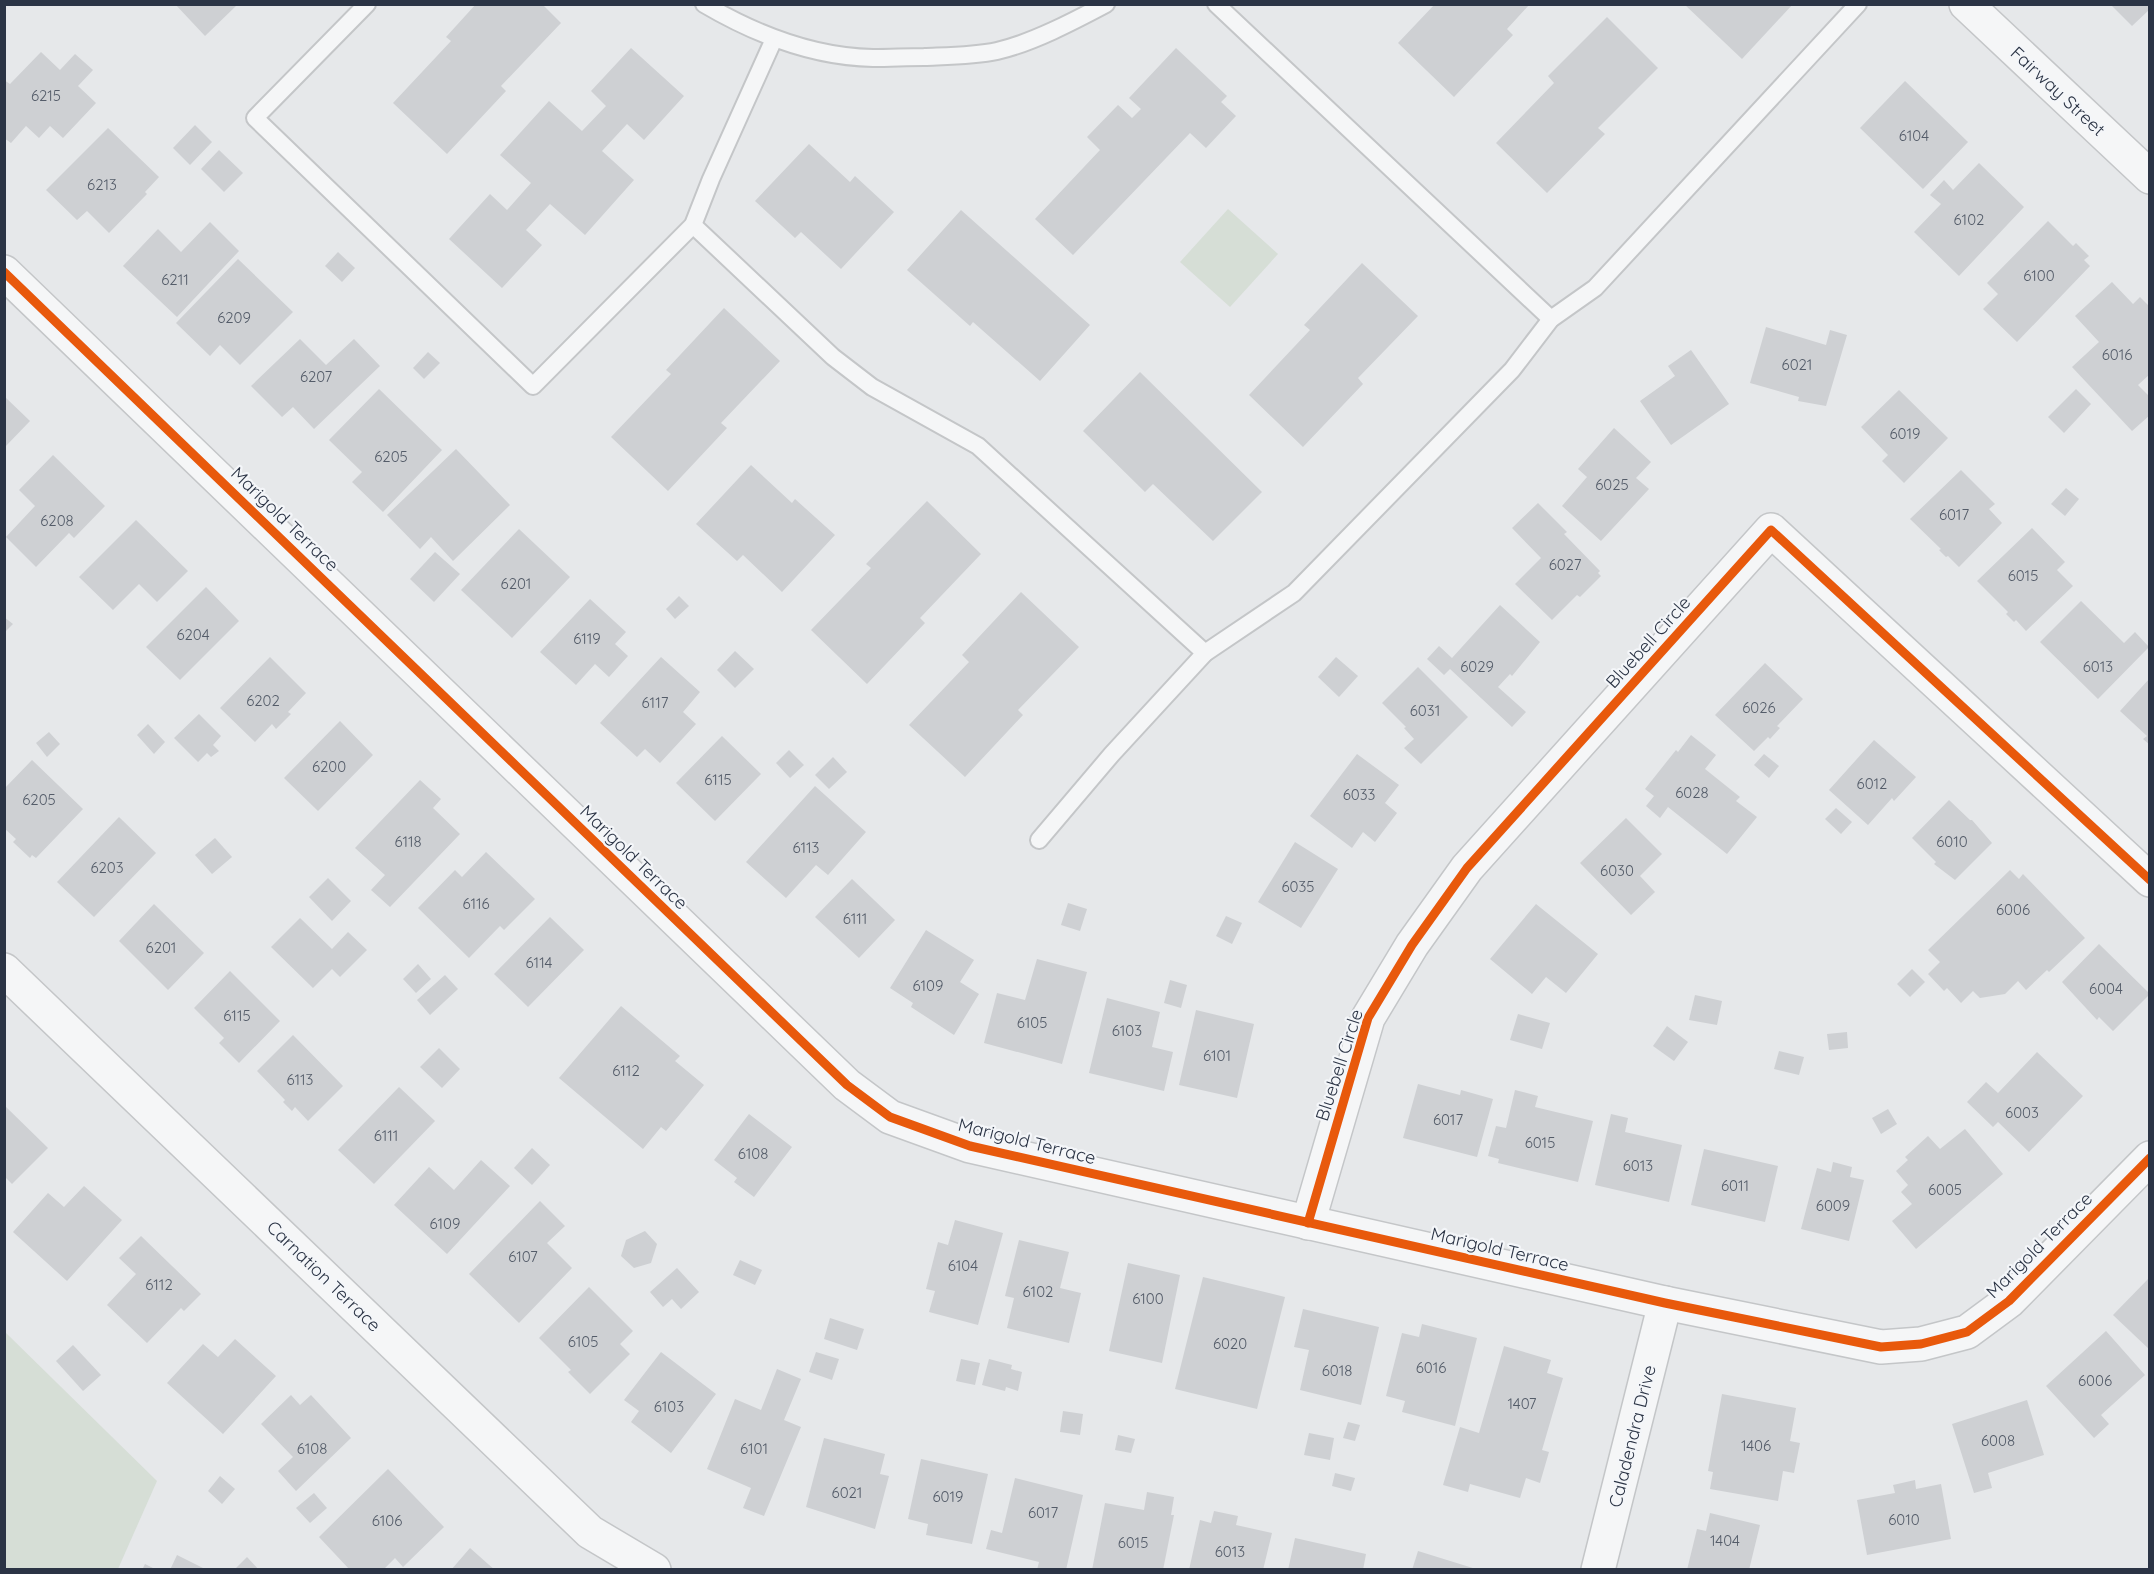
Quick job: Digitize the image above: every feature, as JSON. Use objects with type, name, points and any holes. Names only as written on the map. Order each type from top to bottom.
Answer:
[{"type":"street","name":"Fairway Street","points":[[1966,4],[2150,177]]},
{"type":"street","name":"Marigold Terrace","points":[[4,272],[847,1085],[890,1117],[970,1146],[1665,1303],[1881,1347],[1922,1344],[1967,1332],[2009,1302],[2150,1158]]},
{"type":"street","name":"Bluebell Circle","points":[[1308,1223],[1368,1018],[1412,945],[1467,868],[1771,530],[2150,880]]},
{"type":"street","name":"Carnation Terrace","points":[[4,970],[590,1532],[654,1569]]},
{"type":"street","name":"Caladendra Drive","points":[[1598,1569],[1665,1303]]},
{"type":"lane","points":[[367,4],[255,118],[533,386],[693,225],[711,179],[774,39]]},
{"type":"lane","points":[[704,4],[731,20],[774,39],[822,51],[871,58],[997,51],[1057,29],[1107,4]]},
{"type":"lane","points":[[1216,4],[1551,319]]},
{"type":"lane","points":[[1039,840],[1112,754],[1205,653],[1294,593],[1512,370],[1551,319],[1595,288],[1858,4]]},
{"type":"lane","points":[[693,225],[833,357],[872,387],[978,446],[1205,653]]},
{"type":"shaded area","points":[[1228,209],[1278,254],[1230,307],[1180,262]]},
{"type":"shaded area","points":[[5,1332],[157,1481],[118,1569],[5,1569]]},
{"type":"building","points":[[175,4],[238,4],[205,36]]},
{"type":"building","points":[[476,4],[542,4],[561,23],[501,86],[506,91],[447,154],[393,103],[451,41],[446,37]]},
{"type":"building","points":[[1435,4],[1530,4],[1507,29],[1513,35],[1454,97],[1398,43]]},
{"type":"building","points":[[1684,4],[1793,4],[1742,59]]},
{"type":"building","points":[[2110,4],[2150,4],[2150,9],[2132,26]]},
{"type":"building","points":[[1607,17],[1658,68],[1598,128],[1605,134],[1547,193],[1496,143],[1554,83],[1548,76]]},
{"type":"building","points":[[631,48],[684,96],[644,140],[627,124],[602,151],[634,180],[585,235],[550,204],[526,230],[542,245],[502,288],[449,239],[490,194],[507,210],[531,183],[500,155],[549,101],[582,131],[606,106],[591,91]]},
{"type":"building","points":[[1176,48],[1227,96],[1221,102],[1236,116],[1206,148],[1190,133],[1073,255],[1035,219],[1100,150],[1087,137],[1118,105],[1132,118],[1141,109],[1129,98]]},
{"type":"building","points":[[41,52],[60,70],[75,54],[93,70],[78,86],[96,103],[63,138],[50,126],[39,138],[26,126],[11,143],[4,138],[4,80],[10,84]]},
{"type":"building","points":[[1905,81],[1968,142],[1923,189],[1860,128]]},
{"type":"building","points":[[195,125],[212,142],[190,165],[173,148]]},
{"type":"building","points":[[108,128],[159,177],[145,192],[147,194],[109,233],[87,211],[77,220],[46,190]]},
{"type":"building","points":[[809,144],[850,182],[855,176],[894,212],[841,269],[801,232],[795,238],[755,201]]},
{"type":"building","points":[[219,150],[243,173],[224,192],[201,169]]},
{"type":"building","points":[[1979,163],[2024,207],[1959,276],[1914,232],[1941,204],[1930,195],[1944,180],[1953,190]]},
{"type":"building","points":[[961,210],[1090,325],[1040,381],[973,322],[970,326],[907,270]]},
{"type":"building","points":[[2048,221],[2073,246],[2076,243],[2089,256],[2084,260],[2090,266],[2017,342],[1983,309],[1998,294],[1987,283]]},
{"type":"building","points":[[210,222],[239,251],[177,317],[123,266],[158,229],[181,252]]},
{"type":"building","points":[[338,252],[355,268],[342,282],[325,266]]},
{"type":"building","points":[[238,259],[293,312],[240,365],[220,345],[210,356],[176,323]]},
{"type":"building","points":[[1362,263],[1418,316],[1358,378],[1363,384],[1303,447],[1249,395],[1310,330],[1304,325]]},
{"type":"building","points":[[2112,282],[2133,304],[2140,297],[2150,307],[2150,374],[2138,385],[2150,397],[2150,415],[2132,431],[2072,367],[2099,342],[2075,316]]},
{"type":"building","points":[[724,308],[780,361],[721,423],[727,428],[668,491],[611,437],[671,374],[666,370]]},
{"type":"building","points":[[1766,327],[1826,345],[1830,330],[1847,335],[1826,406],[1798,401],[1799,397],[1750,383]]},
{"type":"building","points":[[300,339],[326,365],[354,339],[380,366],[314,429],[293,407],[282,417],[251,386]]},
{"type":"building","points":[[1691,350],[1729,404],[1671,445],[1640,401],[1675,376],[1668,366]]},
{"type":"building","points":[[428,352],[440,363],[424,379],[413,368]]},
{"type":"building","points":[[1140,372],[1262,492],[1213,541],[1153,484],[1145,492],[1083,431]]},
{"type":"building","points":[[379,389],[442,450],[383,512],[352,482],[362,472],[329,440]]},
{"type":"building","points":[[2076,389],[2091,404],[2064,433],[2048,417]]},
{"type":"building","points":[[1899,390],[1948,438],[1904,483],[1882,461],[1888,455],[1861,427]]},
{"type":"building","points":[[4,396],[30,421],[4,448]]},
{"type":"building","points":[[1614,428],[1651,462],[1636,478],[1649,489],[1601,541],[1562,506],[1587,477],[1578,469]]},
{"type":"building","points":[[456,449],[510,505],[453,561],[431,537],[420,549],[387,515]]},
{"type":"building","points":[[53,455],[105,506],[74,538],[69,533],[36,567],[6,537],[35,506],[19,490]]},
{"type":"building","points":[[751,465],[792,503],[795,499],[835,535],[782,592],[743,555],[737,561],[696,524]]},
{"type":"building","points":[[1961,470],[1995,504],[1989,509],[2002,523],[1959,567],[1948,556],[1946,557],[1939,550],[1941,549],[1910,519]]},
{"type":"building","points":[[2066,488],[2079,499],[2065,516],[2051,504]]},
{"type":"building","points":[[927,501],[981,554],[920,618],[925,623],[867,684],[811,630],[871,568],[866,564]]},
{"type":"building","points":[[1538,503],[1567,532],[1564,534],[1600,571],[1598,573],[1601,576],[1580,597],[1577,595],[1552,620],[1515,584],[1541,558],[1512,528]]},
{"type":"building","points":[[136,520],[188,571],[157,602],[139,584],[113,610],[79,577]]},
{"type":"building","points":[[2032,528],[2065,562],[2057,570],[2073,586],[2026,631],[2016,620],[2014,622],[2006,614],[2008,612],[1977,581]]},
{"type":"building","points":[[519,529],[570,577],[512,638],[461,590]]},
{"type":"building","points":[[435,552],[460,574],[434,602],[410,579]]},
{"type":"building","points":[[206,587],[239,621],[180,680],[146,647]]},
{"type":"building","points":[[1021,592],[1079,647],[1018,710],[1023,715],[965,777],[909,725],[969,662],[962,655]]},
{"type":"building","points":[[679,596],[689,606],[675,619],[666,609]]},
{"type":"building","points":[[590,599],[626,632],[615,644],[628,656],[609,677],[595,664],[576,685],[540,652]]},
{"type":"building","points":[[2081,601],[2124,643],[2135,632],[2149,647],[2098,699],[2040,642]]},
{"type":"building","points":[[1500,605],[1540,642],[1512,676],[1510,674],[1498,687],[1526,712],[1512,727],[1450,669],[1444,675],[1427,659],[1439,646],[1452,658]]},
{"type":"building","points":[[4,617],[13,624],[4,633]]},
{"type":"building","points":[[735,651],[754,669],[735,688],[717,670]]},
{"type":"building","points":[[270,657],[306,693],[288,712],[291,714],[276,729],[272,724],[255,742],[220,708]]},
{"type":"building","points":[[661,657],[700,692],[683,712],[696,724],[660,763],[645,749],[637,757],[600,723]]},
{"type":"building","points":[[1336,657],[1358,676],[1339,697],[1318,677]]},
{"type":"building","points":[[1765,663],[1803,699],[1777,726],[1780,728],[1770,739],[1768,737],[1754,751],[1715,715]]},
{"type":"building","points":[[1418,667],[1468,717],[1421,764],[1404,748],[1414,739],[1404,728],[1406,727],[1382,703]]},
{"type":"building","points":[[2150,678],[2150,745],[2143,739],[2147,736],[2120,711]]},
{"type":"building","points":[[199,714],[221,736],[213,745],[219,751],[211,757],[207,753],[198,762],[174,738]]},
{"type":"building","points":[[340,721],[373,755],[318,811],[284,778]]},
{"type":"building","points":[[148,724],[165,742],[154,754],[137,735]]},
{"type":"building","points":[[49,732],[60,744],[47,757],[36,743]]},
{"type":"building","points":[[1691,735],[1716,755],[1705,769],[1740,797],[1736,801],[1757,817],[1727,854],[1668,807],[1660,818],[1646,806],[1654,796],[1645,789]]},
{"type":"building","points":[[722,736],[761,774],[715,821],[676,783]]},
{"type":"building","points":[[1874,740],[1916,777],[1894,801],[1892,798],[1868,825],[1829,790]]},
{"type":"building","points":[[789,750],[804,765],[790,778],[776,763]]},
{"type":"building","points":[[1357,754],[1399,785],[1385,803],[1397,813],[1375,842],[1363,832],[1352,848],[1310,816]]},
{"type":"building","points":[[1764,754],[1779,766],[1769,778],[1754,765]]},
{"type":"building","points":[[833,757],[847,772],[829,789],[815,775]]},
{"type":"building","points":[[32,760],[83,809],[36,858],[32,855],[30,858],[13,842],[16,839],[4,828],[4,789]]},
{"type":"building","points":[[420,780],[441,799],[433,808],[460,834],[390,907],[371,890],[385,875],[355,848]]},
{"type":"building","points":[[815,786],[866,832],[828,875],[816,865],[786,898],[746,862]]},
{"type":"building","points":[[1949,800],[1972,820],[1992,843],[1955,880],[1934,864],[1936,862],[1912,838]]},
{"type":"building","points":[[1836,808],[1852,822],[1841,834],[1825,819]]},
{"type":"building","points":[[119,817],[156,853],[94,917],[57,882]]},
{"type":"building","points":[[1626,818],[1662,854],[1640,876],[1655,892],[1631,915],[1580,863]]},
{"type":"building","points":[[215,838],[232,857],[212,874],[195,855]]},
{"type":"building","points":[[1295,842],[1338,869],[1301,928],[1258,902]]},
{"type":"building","points":[[486,852],[535,899],[504,930],[500,926],[469,958],[418,908],[455,870],[462,877]]},
{"type":"building","points":[[2010,870],[2019,879],[2023,874],[2085,938],[2026,990],[2018,981],[2005,994],[1980,998],[1973,991],[1961,1003],[1947,988],[1944,991],[1928,974],[1940,962],[1928,950]]},
{"type":"building","points":[[328,878],[351,901],[332,921],[309,897]]},
{"type":"building","points":[[852,879],[895,920],[859,958],[815,917]]},
{"type":"building","points":[[1068,903],[1087,909],[1080,931],[1061,925]]},
{"type":"building","points":[[154,904],[204,953],[168,990],[119,941]]},
{"type":"building","points":[[1536,904],[1598,954],[1566,993],[1546,977],[1532,994],[1490,959]]},
{"type":"building","points":[[1226,916],[1242,923],[1232,944],[1216,936]]},
{"type":"building","points":[[550,917],[584,950],[528,1007],[494,974]]},
{"type":"building","points":[[300,918],[332,949],[348,932],[367,950],[340,977],[332,969],[313,988],[271,947]]},
{"type":"building","points":[[926,930],[974,960],[960,982],[979,994],[954,1035],[911,1007],[913,1003],[890,988]]},
{"type":"building","points":[[2099,944],[2150,994],[2113,1031],[2099,1017],[2097,1020],[2062,982]]},
{"type":"building","points":[[1037,959],[1087,972],[1062,1064],[984,1043],[997,993],[1025,1000]]},
{"type":"building","points":[[418,964],[431,979],[416,993],[403,979]]},
{"type":"building","points":[[1912,969],[1925,982],[1910,997],[1897,984]]},
{"type":"building","points":[[230,971],[280,1021],[239,1063],[219,1043],[224,1038],[194,1008]]},
{"type":"building","points":[[445,975],[458,989],[430,1015],[417,1000]]},
{"type":"building","points":[[1170,980],[1187,985],[1181,1008],[1164,1003]]},
{"type":"building","points":[[1695,995],[1722,1001],[1717,1025],[1689,1020]]},
{"type":"building","points":[[1107,998],[1160,1012],[1152,1047],[1173,1052],[1164,1091],[1089,1073]]},
{"type":"building","points":[[621,1006],[680,1056],[675,1061],[704,1085],[666,1131],[661,1127],[643,1149],[559,1078]]},
{"type":"building","points":[[1196,1010],[1254,1024],[1237,1098],[1179,1085]]},
{"type":"building","points":[[1518,1014],[1550,1023],[1542,1049],[1510,1040]]},
{"type":"building","points":[[1667,1026],[1688,1042],[1674,1061],[1653,1046]]},
{"type":"building","points":[[1847,1032],[1848,1048],[1829,1050],[1827,1034]]},
{"type":"building","points":[[293,1035],[343,1086],[308,1121],[295,1107],[292,1111],[283,1102],[285,1100],[257,1071]]},
{"type":"building","points":[[439,1048],[460,1069],[442,1088],[420,1067]]},
{"type":"building","points":[[1779,1051],[1804,1057],[1799,1075],[1774,1069]]},
{"type":"building","points":[[2037,1052],[2083,1096],[2029,1152],[1998,1122],[1993,1127],[1967,1102],[1986,1082],[1998,1093]]},
{"type":"building","points":[[1418,1084],[1460,1095],[1461,1090],[1493,1099],[1477,1157],[1403,1138]]},
{"type":"building","points":[[399,1087],[435,1121],[374,1184],[338,1150]]},
{"type":"building","points":[[1515,1090],[1538,1096],[1535,1107],[1593,1121],[1578,1182],[1498,1163],[1499,1159],[1488,1156],[1496,1126],[1506,1128]]},
{"type":"building","points":[[4,1105],[48,1148],[12,1184],[4,1176]]},
{"type":"building","points":[[1888,1109],[1897,1124],[1881,1134],[1872,1118]]},
{"type":"building","points":[[749,1114],[792,1147],[754,1197],[734,1182],[737,1178],[714,1160]]},
{"type":"building","points":[[1611,1114],[1628,1118],[1625,1132],[1682,1145],[1669,1202],[1595,1185]]},
{"type":"building","points":[[1965,1129],[2003,1174],[1916,1249],[1892,1221],[1912,1204],[1901,1192],[1908,1185],[1896,1171],[1908,1160],[1905,1157],[1928,1136],[1940,1149]]},
{"type":"building","points":[[532,1148],[550,1165],[532,1185],[514,1168]]},
{"type":"building","points":[[1704,1149],[1778,1166],[1765,1222],[1691,1205]]},
{"type":"building","points":[[481,1160],[510,1186],[447,1254],[394,1205],[429,1167],[454,1190]]},
{"type":"building","points":[[1833,1162],[1852,1167],[1850,1177],[1864,1180],[1849,1241],[1801,1229],[1817,1168],[1831,1172]]},
{"type":"building","points":[[84,1186],[122,1220],[67,1281],[13,1232],[48,1193],[64,1207]]},
{"type":"building","points":[[540,1201],[565,1226],[547,1243],[572,1268],[519,1323],[469,1274]]},
{"type":"building","points":[[955,1220],[1003,1233],[978,1325],[929,1312],[935,1291],[926,1289],[938,1242],[948,1245]]},
{"type":"building","points":[[645,1231],[657,1244],[651,1263],[634,1268],[621,1256],[626,1240]]},
{"type":"building","points":[[141,1236],[201,1294],[184,1311],[181,1308],[147,1343],[107,1305],[136,1274],[119,1258]]},
{"type":"building","points":[[1019,1240],[1069,1252],[1060,1288],[1081,1293],[1069,1343],[1007,1328],[1014,1298],[1005,1296]]},
{"type":"building","points":[[740,1260],[762,1270],[755,1285],[733,1275]]},
{"type":"building","points":[[1128,1263],[1180,1275],[1162,1363],[1109,1351]]},
{"type":"building","points":[[677,1268],[699,1292],[681,1309],[672,1299],[663,1307],[650,1292]]},
{"type":"building","points":[[1203,1277],[1285,1297],[1257,1409],[1175,1389]]},
{"type":"building","points":[[2150,1277],[2150,1350],[2113,1315]]},
{"type":"building","points":[[589,1287],[633,1331],[620,1344],[630,1354],[590,1394],[568,1372],[571,1370],[539,1338]]},
{"type":"building","points":[[1303,1309],[1379,1327],[1361,1405],[1300,1390],[1309,1350],[1294,1347]]},
{"type":"building","points":[[830,1318],[864,1329],[857,1350],[824,1339]]},
{"type":"building","points":[[1422,1324],[1477,1338],[1455,1426],[1402,1412],[1405,1401],[1386,1396],[1402,1333],[1419,1337]]},
{"type":"building","points":[[2106,1331],[2145,1375],[2101,1415],[2109,1424],[2094,1438],[2046,1386]]},
{"type":"building","points":[[235,1339],[276,1376],[223,1434],[167,1383],[203,1344],[218,1357]]},
{"type":"building","points":[[73,1345],[101,1375],[83,1391],[56,1361]]},
{"type":"building","points":[[1504,1346],[1551,1360],[1547,1373],[1563,1378],[1542,1450],[1549,1452],[1540,1483],[1526,1478],[1520,1498],[1470,1484],[1468,1492],[1443,1485],[1460,1427],[1479,1433]]},
{"type":"building","points":[[661,1352],[716,1394],[671,1453],[631,1422],[639,1411],[624,1400]]},
{"type":"building","points":[[816,1352],[839,1359],[832,1380],[809,1372]]},
{"type":"building","points":[[961,1359],[980,1363],[975,1385],[956,1381]]},
{"type":"building","points":[[989,1359],[1012,1365],[1011,1369],[1022,1372],[1018,1391],[1006,1387],[1005,1391],[982,1385]]},
{"type":"building","points":[[777,1369],[801,1379],[784,1420],[801,1427],[764,1516],[743,1508],[751,1488],[707,1469],[735,1399],[761,1410]]},
{"type":"building","points":[[1722,1394],[1796,1408],[1790,1441],[1800,1443],[1794,1473],[1783,1471],[1778,1501],[1710,1489],[1713,1472],[1708,1471]]},
{"type":"building","points":[[291,1395],[300,1405],[311,1395],[351,1438],[296,1491],[278,1471],[293,1457],[261,1424]]},
{"type":"building","points":[[2027,1400],[2044,1455],[1988,1473],[1992,1488],[1974,1493],[1952,1424]]},
{"type":"building","points":[[1063,1411],[1083,1414],[1080,1435],[1060,1432]]},
{"type":"building","points":[[1348,1422],[1360,1425],[1355,1441],[1343,1438]]},
{"type":"building","points":[[1309,1433],[1334,1438],[1330,1460],[1304,1455]]},
{"type":"building","points":[[1118,1435],[1135,1439],[1131,1453],[1115,1450]]},
{"type":"building","points":[[824,1438],[885,1454],[880,1474],[889,1476],[875,1529],[806,1507]]},
{"type":"building","points":[[921,1459],[988,1474],[972,1544],[926,1535],[928,1524],[908,1519]]},
{"type":"building","points":[[388,1469],[444,1527],[403,1567],[395,1558],[383,1570],[350,1570],[319,1537]]},
{"type":"building","points":[[1335,1473],[1355,1478],[1351,1491],[1332,1486]]},
{"type":"building","points":[[220,1476],[235,1489],[222,1504],[208,1491]]},
{"type":"building","points":[[1015,1478],[1083,1495],[1066,1570],[1037,1570],[1039,1562],[986,1549],[991,1530],[1002,1533]]},
{"type":"building","points":[[1915,1480],[1916,1489],[1941,1484],[1951,1539],[1867,1555],[1857,1500],[1895,1493],[1893,1485]]},
{"type":"building","points":[[1147,1492],[1174,1497],[1171,1515],[1174,1515],[1163,1570],[1092,1570],[1105,1503],[1144,1510]]},
{"type":"building","points":[[314,1493],[327,1508],[310,1523],[296,1508]]},
{"type":"building","points":[[1214,1511],[1238,1516],[1236,1525],[1272,1533],[1263,1570],[1189,1570],[1200,1520],[1211,1523]]},
{"type":"building","points":[[1710,1513],[1760,1525],[1749,1570],[1687,1570],[1697,1529],[1706,1531]]},
{"type":"building","points":[[1295,1538],[1366,1554],[1363,1570],[1288,1570]]},
{"type":"building","points":[[470,1548],[488,1564],[495,1570],[451,1570]]},
{"type":"building","points":[[1418,1551],[1476,1569],[1476,1570],[1412,1570]]},
{"type":"building","points":[[177,1555],[207,1570],[170,1570]]},
{"type":"building","points":[[247,1557],[259,1570],[234,1570]]},
{"type":"building","points":[[145,1564],[157,1570],[142,1570]]},
{"type":"cycle path","points":[[4,272],[847,1085],[890,1117],[970,1146],[1665,1303],[1881,1347],[1921,1344],[1967,1332],[2009,1301],[2150,1158]]},
{"type":"cycle path","points":[[1308,1223],[1368,1018],[1412,945],[1467,868],[1771,530],[2150,880]]}]
